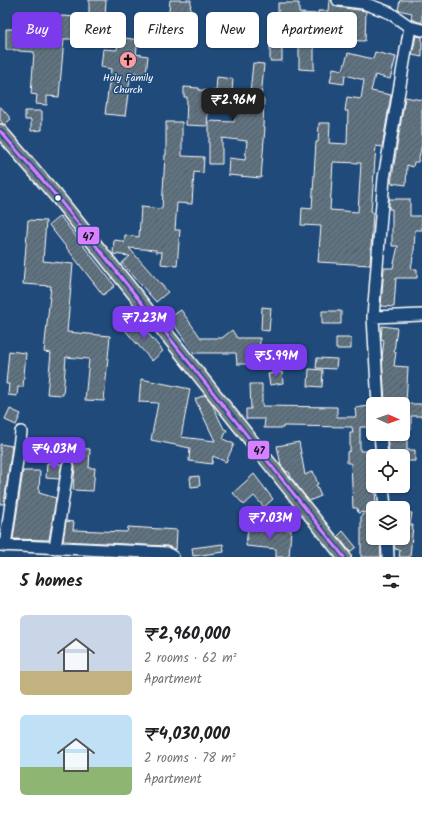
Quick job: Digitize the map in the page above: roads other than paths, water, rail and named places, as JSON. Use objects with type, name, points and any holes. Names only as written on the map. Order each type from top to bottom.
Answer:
[{"type":"main road","points":[[0,131],[58,198],[344,557]]},
{"type":"street","points":[[338,0],[363,3],[380,9],[390,13],[410,27],[422,30]]},
{"type":"street","points":[[378,397],[373,317],[384,178],[410,27]]},
{"type":"street","points":[[373,317],[422,315]]},
{"type":"street","points":[[21,432],[2,546],[167,553],[173,557]]},
{"type":"street","points":[[55,548],[68,466]]},
{"type":"street","points":[[387,545],[388,557]]},
{"type":"place","name":"Holy Family Church","points":[[128,60]]}]
